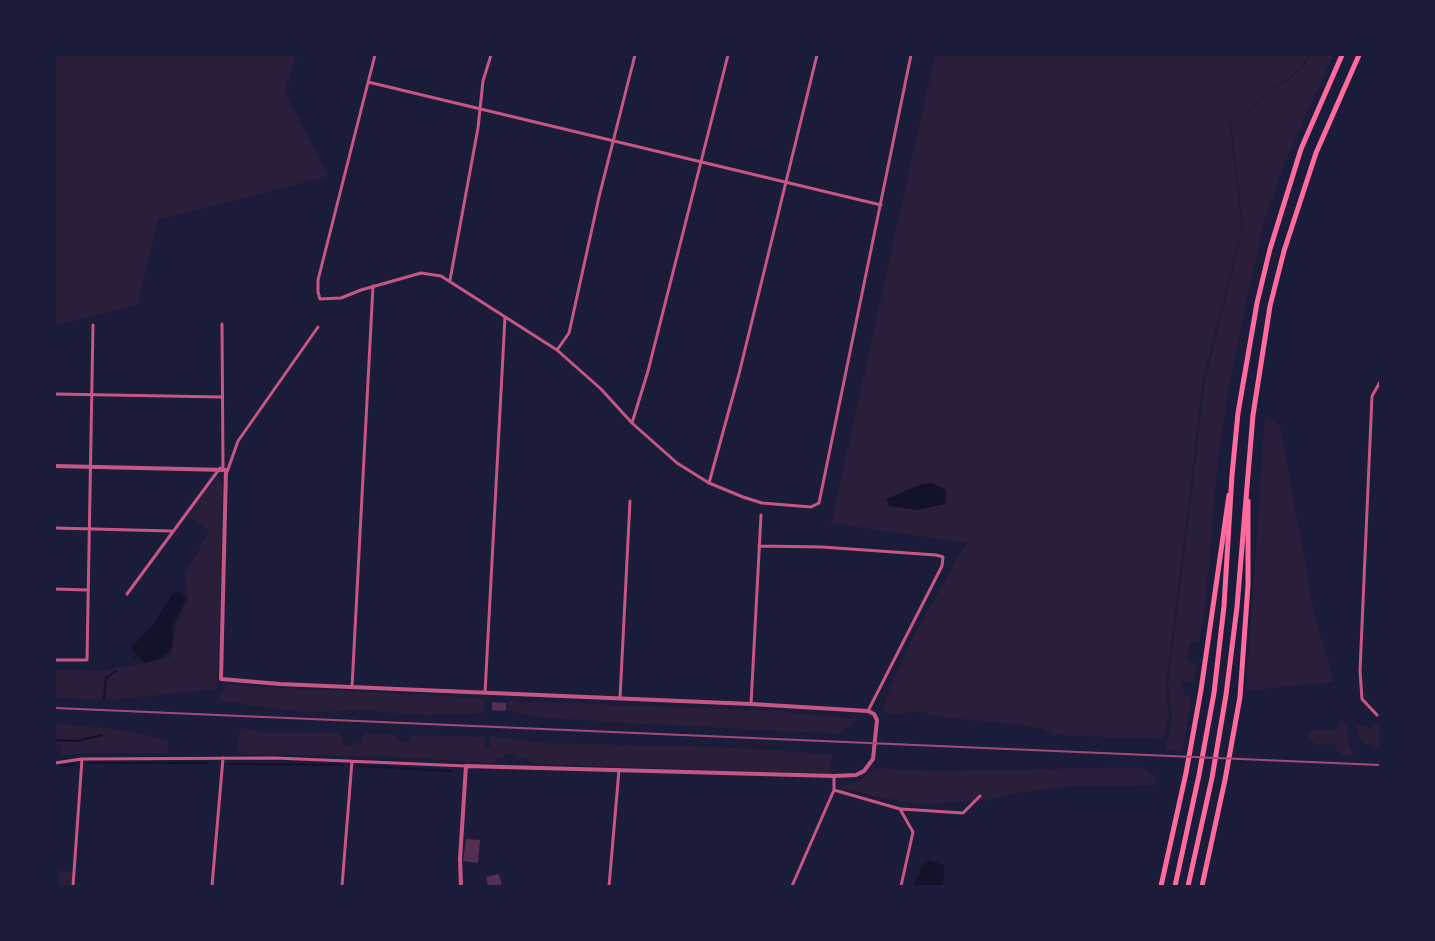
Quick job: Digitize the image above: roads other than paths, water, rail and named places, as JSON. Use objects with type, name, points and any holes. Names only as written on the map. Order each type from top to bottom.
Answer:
[{"type":"main road","points":[[1161,886],[1186,772],[1201,690],[1232,475],[1244,368],[1256,302],[1270,249],[1301,149],[1342,55]]},
{"type":"main road","points":[[1188,886],[1212,778],[1226,695],[1237,607],[1259,371],[1270,306],[1284,251],[1316,153],[1359,55]]},
{"type":"main road","points":[[1175,886],[1199,775],[1214,693],[1224,606],[1232,475]]},
{"type":"main road","points":[[1202,886],[1225,780],[1240,697],[1248,585],[1248,476]]},
{"type":"street","points":[[375,55],[318,280],[320,298],[341,298],[373,286],[422,273],[431,273],[450,280],[557,350],[601,388],[632,423],[677,463],[710,483],[743,497],[762,503],[811,507],[819,503],[911,55]]},
{"type":"street","points":[[450,280],[481,109],[483,81],[491,55]]},
{"type":"street","points":[[557,350],[569,333],[613,141],[635,55]]},
{"type":"street","points":[[632,423],[648,371],[728,55]]},
{"type":"street","points":[[710,483],[739,374],[784,182],[817,55]]},
{"type":"street","points":[[368,82],[881,204]]},
{"type":"street","points":[[352,687],[373,286]]},
{"type":"street","points":[[485,693],[505,316]]},
{"type":"street","points":[[127,594],[172,531],[221,468],[222,324]]},
{"type":"street","points":[[55,660],[87,660],[93,325]]},
{"type":"street","points":[[55,763],[82,758],[223,758],[834,776],[856,775],[864,771],[873,758],[878,720],[868,711],[751,704],[352,687],[221,679],[227,473],[238,441],[318,327]]},
{"type":"street","points":[[1377,715],[1362,699],[1360,671],[1372,396],[1380,382]]},
{"type":"street","points":[[55,394],[222,397]]},
{"type":"street","points":[[55,466],[221,468],[227,473]]},
{"type":"street","points":[[620,698],[630,501]]},
{"type":"street","points":[[751,704],[761,515]]},
{"type":"street","points":[[55,528],[172,531]]},
{"type":"street","points":[[759,546],[822,547],[943,557],[942,566],[868,711]]},
{"type":"street","points":[[55,589],[88,590]]},
{"type":"street","points":[[74,886],[82,758]]},
{"type":"street","points":[[212,886],[223,758]]},
{"type":"street","points":[[342,886],[352,761]]},
{"type":"street","points":[[462,886],[460,859],[466,766]]},
{"type":"street","points":[[609,886],[619,770]]},
{"type":"street","points":[[792,886],[834,790],[834,776]]},
{"type":"street","points":[[834,790],[900,809],[963,813],[980,796]]},
{"type":"street","points":[[900,809],[913,832],[901,886]]},
{"type":"waterway","points":[[104,700],[106,678],[116,671]]},
{"type":"waterway","points":[[55,740],[76,741],[102,735]]},
{"type":"waterway","points":[[89,763],[207,763]]},
{"type":"waterway","points":[[60,766],[75,764]]},
{"type":"waterway","points":[[229,764],[343,765]]},
{"type":"waterway","points":[[357,766],[451,771]]},
{"type":"railway","points":[[55,708],[1380,765]]}]
